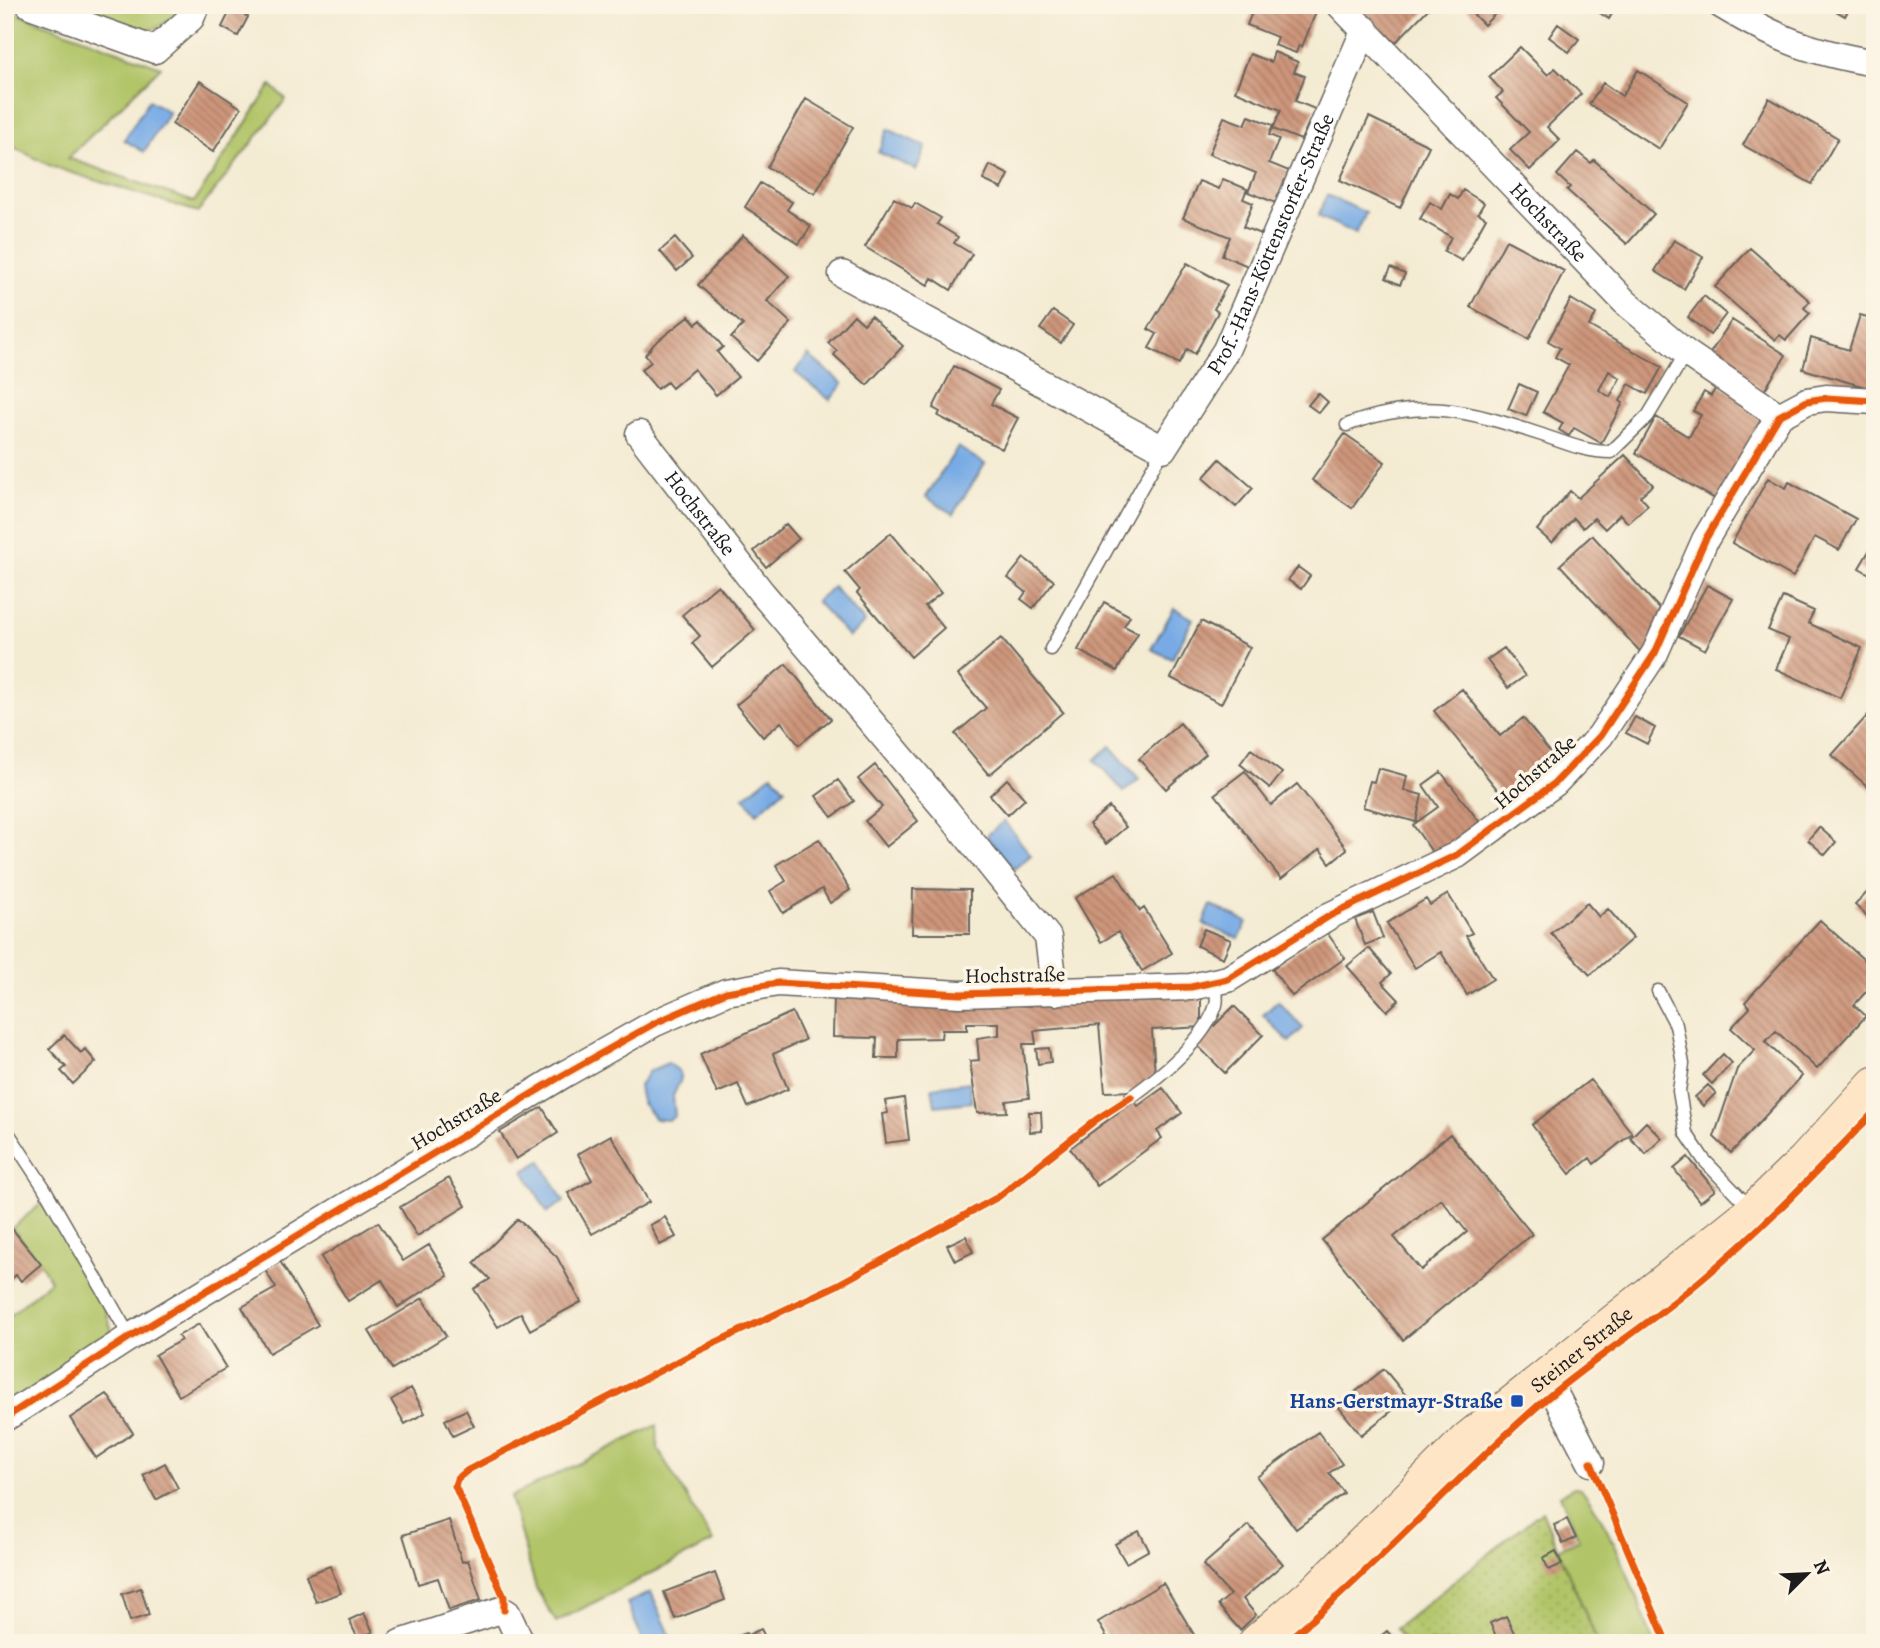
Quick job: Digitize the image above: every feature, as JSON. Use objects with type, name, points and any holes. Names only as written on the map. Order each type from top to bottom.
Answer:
[{"type":"street","points":[[30,5],[155,50],[191,18],[196,5]]},
{"type":"street","name":"Hochstraße","points":[[5,1418],[130,1337],[563,1075],[698,1002],[751,986],[778,983],[960,994],[1215,983],[1238,973],[1331,915],[1457,855],[1555,783],[1586,753],[1619,709],[1655,653],[1705,540],[1779,416],[1686,353],[1625,302],[1575,253],[1340,5]]},
{"type":"street","points":[[1721,5],[1770,34],[1800,47],[1834,57],[1875,62]]},
{"type":"street","name":"Prof.-Hans-Köttenstorfer-Straße","points":[[1163,449],[1226,350],[1365,29]]},
{"type":"street","points":[[842,274],[1163,449]]},
{"type":"street","points":[[1779,416],[1807,401],[1826,398],[1875,401]]},
{"type":"street","name":"Hochstraße","points":[[639,434],[762,593],[946,810],[1048,937],[1055,992]]},
{"type":"street","name":"Steiner Straße","points":[[1257,1643],[1316,1592],[1467,1441],[1754,1212],[1805,1162],[1875,1085]]},
{"type":"street","points":[[1546,1377],[1591,1463]]},
{"type":"street","points":[[400,1643],[504,1610],[521,1643]]},
{"type":"lane","points":[[1347,425],[1377,414],[1421,407],[1484,417],[1588,452],[1611,452],[1648,416],[1686,353]]},
{"type":"lane","name":"Prof.-Hans-Köttenstorfer-Straße","points":[[1051,649],[1163,449]]},
{"type":"lane","points":[[1131,1097],[1154,1081],[1206,1026],[1217,1003],[1215,983]]},
{"type":"lane","points":[[1658,991],[1676,1025],[1683,1064],[1679,1091],[1686,1133],[1704,1160],[1754,1212]]},
{"type":"lane","points":[[5,1128],[43,1186],[130,1337]]},
{"type":"green space","points":[[66,5],[182,5],[169,20],[156,28],[142,31],[128,30]]},
{"type":"green space","points":[[5,9],[161,67],[68,158],[194,202],[271,85],[286,99],[198,212],[53,167],[5,143]]},
{"type":"green space","points":[[42,1203],[92,1280],[112,1332],[95,1351],[5,1407],[5,1320],[50,1281],[41,1264],[12,1228]]},
{"type":"green space","points":[[657,1425],[658,1449],[713,1542],[556,1622],[536,1588],[510,1497]]},
{"type":"green space","points":[[1574,1487],[1581,1488],[1604,1523],[1623,1562],[1654,1643],[1598,1643],[1558,1549],[1579,1539],[1560,1495]]},
{"type":"green space","points":[[1542,1511],[1598,1643],[1406,1643],[1395,1629]]},
{"type":"water","points":[[149,100],[169,112],[144,152],[124,140]]},
{"type":"water","points":[[888,129],[926,147],[916,170],[878,152]]},
{"type":"water","points":[[1327,195],[1366,213],[1356,234],[1318,216]]},
{"type":"water","points":[[808,355],[843,384],[830,400],[795,372]]},
{"type":"water","points":[[958,447],[985,464],[953,514],[926,497]]},
{"type":"water","points":[[833,587],[865,622],[849,637],[816,601]]},
{"type":"water","points":[[1174,608],[1193,619],[1172,659],[1151,649]]},
{"type":"water","points":[[1110,746],[1139,779],[1124,792],[1095,760]]},
{"type":"water","points":[[772,774],[785,789],[757,813],[744,797]]},
{"type":"water","points":[[1004,821],[1031,855],[1014,869],[986,836]]},
{"type":"water","points":[[1211,905],[1247,922],[1239,939],[1203,924]]},
{"type":"water","points":[[1278,1001],[1303,1028],[1289,1042],[1263,1015]]},
{"type":"water","points":[[668,1063],[679,1071],[681,1079],[673,1096],[675,1116],[668,1120],[655,1119],[642,1103],[639,1086],[649,1071]]},
{"type":"water","points":[[969,1082],[972,1102],[935,1106],[932,1087]]},
{"type":"water","points":[[541,1161],[564,1202],[547,1212],[524,1171]]},
{"type":"water","points":[[651,1592],[670,1635],[653,1643],[644,1643],[627,1603]]},
{"type":"building","points":[[1255,5],[1318,7],[1302,47],[1299,45],[1296,53],[1274,45],[1277,37],[1247,25]]},
{"type":"building","points":[[1357,5],[1432,5],[1395,43]]},
{"type":"building","points":[[1470,5],[1495,5],[1499,10],[1484,25],[1467,8]]},
{"type":"building","points":[[1588,5],[1617,5],[1609,19]]},
{"type":"building","points":[[1826,5],[1851,5],[1845,16]]},
{"type":"building","points":[[231,9],[248,17],[238,36],[222,27]]},
{"type":"building","points":[[1558,24],[1579,39],[1569,52],[1549,37]]},
{"type":"building","points":[[1520,47],[1548,75],[1555,68],[1581,94],[1547,127],[1560,140],[1530,170],[1510,150],[1529,132],[1496,98],[1503,92],[1489,77]]},
{"type":"building","points":[[1274,52],[1298,62],[1294,72],[1305,76],[1295,101],[1315,109],[1301,140],[1273,129],[1281,110],[1235,91],[1250,54],[1271,62]]},
{"type":"building","points":[[1638,70],[1688,102],[1659,149],[1589,104],[1603,83],[1622,96]]},
{"type":"building","points":[[200,81],[241,108],[213,152],[172,124]]},
{"type":"building","points":[[1769,98],[1838,138],[1812,184],[1743,145]]},
{"type":"building","points":[[806,99],[853,127],[815,194],[767,167]]},
{"type":"building","points":[[1249,116],[1273,125],[1269,135],[1279,139],[1269,163],[1289,171],[1276,203],[1248,192],[1256,173],[1209,154],[1224,117],[1245,125]]},
{"type":"building","points":[[1369,117],[1429,146],[1400,208],[1340,180]]},
{"type":"building","points":[[1577,152],[1591,163],[1594,160],[1654,214],[1627,244],[1567,190],[1570,187],[1557,175]]},
{"type":"building","points":[[990,165],[1009,175],[1002,189],[983,180]]},
{"type":"building","points":[[1223,179],[1247,189],[1243,199],[1253,203],[1243,227],[1263,235],[1250,267],[1222,255],[1230,237],[1183,218],[1199,181],[1219,189]]},
{"type":"building","points":[[760,183],[792,202],[787,210],[811,226],[799,244],[745,207]]},
{"type":"building","points":[[1463,190],[1484,203],[1478,213],[1486,218],[1462,261],[1444,251],[1451,237],[1420,219],[1430,202],[1442,209],[1450,194],[1458,199]]},
{"type":"building","points":[[894,198],[912,208],[915,203],[941,218],[937,224],[958,237],[954,243],[972,254],[951,290],[932,278],[928,285],[865,247]]},
{"type":"building","points":[[743,235],[789,276],[767,301],[791,323],[757,361],[731,338],[743,325],[698,285]]},
{"type":"building","points":[[675,238],[692,258],[677,271],[660,251]]},
{"type":"building","points":[[1506,240],[1564,271],[1529,339],[1470,307]]},
{"type":"building","points":[[1674,240],[1703,257],[1684,289],[1655,271]]},
{"type":"building","points":[[1750,248],[1810,301],[1804,308],[1810,313],[1786,340],[1780,335],[1775,340],[1715,287]]},
{"type":"building","points":[[1187,263],[1227,285],[1214,309],[1218,312],[1195,354],[1187,349],[1179,364],[1149,348],[1157,334],[1148,329]]},
{"type":"building","points":[[1391,268],[1405,274],[1400,285],[1386,278]]},
{"type":"building","points":[[1704,296],[1726,314],[1710,335],[1688,317]]},
{"type":"building","points":[[1571,299],[1596,314],[1589,326],[1662,367],[1647,394],[1629,384],[1620,401],[1623,403],[1601,443],[1574,428],[1569,436],[1559,430],[1563,423],[1543,412],[1569,365],[1555,357],[1560,348],[1548,341]],"holes":[[[1609,371],[1620,378],[1610,397],[1599,390]]]},
{"type":"building","points":[[1053,311],[1073,325],[1061,343],[1040,329]]},
{"type":"building","points":[[854,315],[864,324],[871,316],[903,346],[867,385],[834,355],[837,351],[828,343]]},
{"type":"building","points":[[1860,315],[1875,319],[1875,390],[1803,369],[1811,338],[1849,350]]},
{"type":"building","points":[[689,316],[696,324],[701,320],[723,347],[717,352],[738,377],[716,395],[694,369],[672,388],[667,382],[657,389],[641,370],[651,362],[645,355],[654,344]]},
{"type":"building","points":[[1732,320],[1786,355],[1764,391],[1709,355]]},
{"type":"building","points":[[954,366],[999,390],[991,404],[1018,418],[1002,449],[938,416],[940,412],[933,408]]},
{"type":"building","points":[[1519,384],[1537,392],[1526,416],[1508,409]]},
{"type":"building","points":[[1718,384],[1766,412],[1717,500],[1636,453],[1656,417],[1689,437],[1701,415],[1693,411],[1704,392],[1711,396]]},
{"type":"building","points":[[1318,393],[1328,402],[1319,413],[1308,405]]},
{"type":"building","points":[[1345,434],[1385,462],[1352,508],[1312,480]]},
{"type":"building","points":[[1625,455],[1653,485],[1640,496],[1648,505],[1628,523],[1620,514],[1605,529],[1594,518],[1583,528],[1574,518],[1552,543],[1537,530],[1570,491],[1578,498]]},
{"type":"building","points":[[1220,459],[1253,488],[1236,507],[1203,478]]},
{"type":"building","points":[[1768,478],[1786,488],[1789,482],[1856,519],[1839,550],[1815,537],[1793,577],[1732,543]]},
{"type":"building","points":[[786,524],[799,539],[766,567],[754,551]]},
{"type":"building","points":[[891,533],[941,593],[925,606],[944,628],[911,657],[857,593],[860,590],[845,572]]},
{"type":"building","points":[[1592,535],[1668,618],[1647,659],[1560,565]]},
{"type":"building","points":[[1875,541],[1875,577],[1859,568]]},
{"type":"building","points":[[1024,558],[1054,581],[1033,608],[1021,599],[1026,592],[1008,578]]},
{"type":"building","points":[[1298,567],[1310,576],[1301,589],[1288,580]]},
{"type":"building","points":[[718,585],[755,630],[712,667],[692,643],[700,636],[682,615]]},
{"type":"building","points":[[1707,585],[1733,599],[1705,650],[1679,636]]},
{"type":"building","points":[[1783,597],[1814,611],[1808,623],[1862,648],[1840,698],[1776,669],[1789,639],[1768,630]]},
{"type":"building","points":[[1104,602],[1130,616],[1124,626],[1138,633],[1117,671],[1078,650]]},
{"type":"building","points":[[1201,621],[1250,647],[1221,704],[1171,678]]},
{"type":"building","points":[[1001,638],[1063,712],[989,775],[955,734],[986,708],[958,675]]},
{"type":"building","points":[[1504,648],[1525,676],[1508,688],[1487,660]]},
{"type":"building","points":[[786,664],[831,719],[799,745],[781,722],[763,737],[736,705]]},
{"type":"building","points":[[1462,689],[1500,736],[1523,718],[1555,758],[1505,799],[1434,711]]},
{"type":"building","points":[[1875,707],[1875,793],[1832,755]]},
{"type":"building","points":[[1635,717],[1655,728],[1647,744],[1626,733]]},
{"type":"building","points":[[1180,723],[1206,754],[1166,789],[1139,759]]},
{"type":"building","points":[[1251,749],[1282,773],[1270,788],[1240,764]]},
{"type":"building","points":[[875,765],[918,821],[886,847],[865,821],[882,807],[858,779]]},
{"type":"building","points":[[1378,768],[1407,776],[1404,790],[1422,795],[1416,822],[1363,807],[1370,781],[1374,782]]},
{"type":"building","points":[[1245,771],[1271,805],[1297,784],[1347,849],[1330,863],[1320,849],[1281,879],[1215,794]]},
{"type":"building","points":[[1441,772],[1481,824],[1435,856],[1413,825],[1438,807],[1423,785]]},
{"type":"building","points":[[1007,779],[1025,799],[1008,815],[990,795]]},
{"type":"building","points":[[838,780],[854,801],[832,817],[816,796]]},
{"type":"building","points":[[1109,807],[1126,827],[1106,844],[1089,824]]},
{"type":"building","points":[[1819,827],[1836,842],[1825,855],[1808,840]]},
{"type":"building","points":[[819,839],[850,890],[830,903],[822,889],[783,913],[770,891],[786,881],[776,865]]},
{"type":"building","points":[[1116,873],[1140,911],[1144,908],[1172,953],[1142,971],[1118,932],[1101,942],[1075,898]]},
{"type":"building","points":[[1875,884],[1875,924],[1855,905]]},
{"type":"building","points":[[913,889],[970,890],[970,934],[912,934]]},
{"type":"building","points":[[1448,894],[1472,933],[1466,936],[1493,979],[1467,995],[1441,952],[1415,968],[1387,923],[1426,899],[1430,905]]},
{"type":"building","points":[[1587,903],[1599,917],[1608,909],[1633,938],[1590,975],[1551,933]]},
{"type":"building","points":[[1373,912],[1383,938],[1365,945],[1355,919]]},
{"type":"building","points":[[1820,920],[1875,970],[1875,982],[1854,1005],[1866,1016],[1817,1069],[1776,1031],[1765,1042],[1802,1076],[1731,1153],[1714,1137],[1737,1069],[1755,1050],[1731,1028],[1750,1008],[1745,1002]]},
{"type":"building","points":[[1204,929],[1231,940],[1223,958],[1197,946]]},
{"type":"building","points":[[1325,930],[1345,958],[1292,996],[1272,969]]},
{"type":"building","points":[[1369,948],[1391,974],[1382,982],[1399,1000],[1387,1011],[1347,966]]},
{"type":"building","points":[[1201,991],[1201,1027],[1152,1030],[1155,1075],[1134,1091],[1105,1092],[1099,1025],[1034,1031],[1036,1044],[1023,1044],[1029,1098],[1006,1101],[1007,1112],[977,1113],[970,1061],[979,1060],[977,1038],[999,1035],[999,1023],[967,1023],[967,1030],[942,1030],[941,1038],[898,1039],[898,1058],[876,1058],[877,1038],[833,1037],[834,995],[1031,1006],[1031,1002]]},
{"type":"building","points":[[1234,1006],[1263,1035],[1225,1073],[1196,1044]]},
{"type":"building","points":[[792,1012],[805,1040],[773,1054],[788,1089],[748,1107],[738,1084],[717,1093],[700,1054]]},
{"type":"building","points":[[64,1035],[81,1053],[85,1049],[96,1062],[73,1084],[61,1071],[66,1067],[49,1049]]},
{"type":"building","points":[[1049,1048],[1051,1062],[1038,1064],[1036,1049]]},
{"type":"building","points":[[1723,1054],[1732,1063],[1712,1084],[1703,1075]]},
{"type":"building","points":[[1590,1080],[1632,1133],[1594,1164],[1590,1158],[1570,1174],[1532,1125]]},
{"type":"building","points":[[1708,1085],[1716,1093],[1703,1106],[1695,1097]]},
{"type":"building","points":[[1163,1088],[1182,1113],[1157,1131],[1162,1138],[1097,1186],[1070,1148],[1134,1101],[1138,1106]]},
{"type":"building","points":[[904,1098],[909,1140],[886,1143],[882,1114],[888,1113],[885,1101]]},
{"type":"building","points":[[542,1107],[558,1133],[516,1159],[500,1132]]},
{"type":"building","points":[[1029,1112],[1041,1112],[1042,1131],[1030,1132]]},
{"type":"building","points":[[1646,1122],[1662,1138],[1646,1154],[1630,1138]]},
{"type":"building","points":[[1450,1134],[1532,1234],[1403,1340],[1322,1240]],"holes":[[[1441,1199],[1467,1232],[1421,1270],[1394,1237]]]},
{"type":"building","points":[[611,1135],[649,1202],[592,1234],[568,1193],[592,1180],[578,1154]]},
{"type":"building","points":[[1688,1157],[1715,1190],[1700,1202],[1674,1169]]},
{"type":"building","points":[[449,1178],[466,1206],[417,1236],[400,1207]]},
{"type":"building","points":[[665,1217],[676,1237],[660,1245],[650,1225]]},
{"type":"building","points":[[518,1219],[557,1257],[581,1302],[530,1330],[521,1313],[498,1327],[474,1289],[490,1279],[474,1263]]},
{"type":"building","points":[[5,1220],[41,1264],[21,1281],[16,1275],[5,1284]]},
{"type":"building","points":[[378,1222],[403,1261],[429,1245],[448,1276],[398,1307],[382,1280],[348,1301],[321,1257]]},
{"type":"building","points":[[966,1236],[973,1252],[955,1261],[947,1245]]},
{"type":"building","points":[[280,1261],[318,1325],[269,1353],[242,1307],[276,1288],[265,1270]]},
{"type":"building","points":[[423,1298],[446,1336],[392,1369],[369,1331]]},
{"type":"building","points":[[199,1324],[226,1368],[179,1396],[155,1355],[181,1340],[178,1336]]},
{"type":"building","points":[[1384,1369],[1408,1398],[1361,1435],[1338,1406]]},
{"type":"building","points":[[411,1388],[425,1413],[405,1424],[391,1400]]},
{"type":"building","points":[[107,1394],[133,1433],[96,1458],[70,1418]]},
{"type":"building","points":[[466,1410],[474,1426],[453,1436],[445,1420]]},
{"type":"building","points":[[1318,1432],[1342,1464],[1329,1473],[1344,1493],[1296,1529],[1257,1477]]},
{"type":"building","points":[[165,1463],[178,1488],[156,1500],[143,1475]]},
{"type":"building","points":[[1567,1519],[1576,1538],[1563,1544],[1554,1525]]},
{"type":"building","points":[[449,1520],[462,1562],[468,1560],[481,1600],[449,1610],[438,1578],[418,1584],[403,1535]]},
{"type":"building","points":[[1249,1525],[1283,1564],[1243,1599],[1256,1615],[1240,1630],[1218,1605],[1230,1595],[1203,1565]]},
{"type":"building","points":[[1139,1531],[1149,1550],[1126,1563],[1115,1544]]},
{"type":"building","points":[[1556,1551],[1562,1564],[1549,1570],[1543,1558]]},
{"type":"building","points":[[330,1566],[341,1593],[316,1602],[306,1575]]},
{"type":"building","points":[[715,1573],[725,1600],[675,1619],[664,1592]]},
{"type":"building","points":[[1163,1583],[1196,1638],[1188,1643],[1110,1643],[1098,1622]]},
{"type":"building","points":[[141,1588],[149,1615],[130,1621],[122,1594]]},
{"type":"building","points":[[364,1613],[373,1632],[358,1639],[349,1620]]},
{"type":"building","points":[[1506,1616],[1517,1639],[1499,1643],[1490,1623]]},
{"type":"building","points":[[761,1629],[768,1643],[752,1643],[748,1635]]},
{"type":"building","points":[[1387,1631],[1397,1643],[1372,1643]]},
{"type":"building","points":[[746,1633],[749,1643],[723,1643]]},
{"type":"cycle path","points":[[5,1418],[130,1337],[563,1075],[655,1023],[726,992],[778,983],[960,994],[1191,987],[1228,979],[1331,915],[1457,855],[1555,783],[1600,736],[1655,653],[1705,540],[1779,416],[1807,401],[1826,398],[1875,401]]},
{"type":"cycle path","points":[[504,1610],[504,1597],[455,1486],[457,1479],[468,1470],[700,1350],[837,1285],[998,1197],[1097,1119],[1131,1097]]},
{"type":"cycle path","points":[[1284,1643],[1318,1615],[1540,1404],[1679,1298],[1731,1254],[1875,1111]]},
{"type":"cycle path","points":[[1591,1463],[1667,1643]]},
{"type":"place","name":"Hans-Gerstmayr-Straße","points":[[1517,1401]]}]
